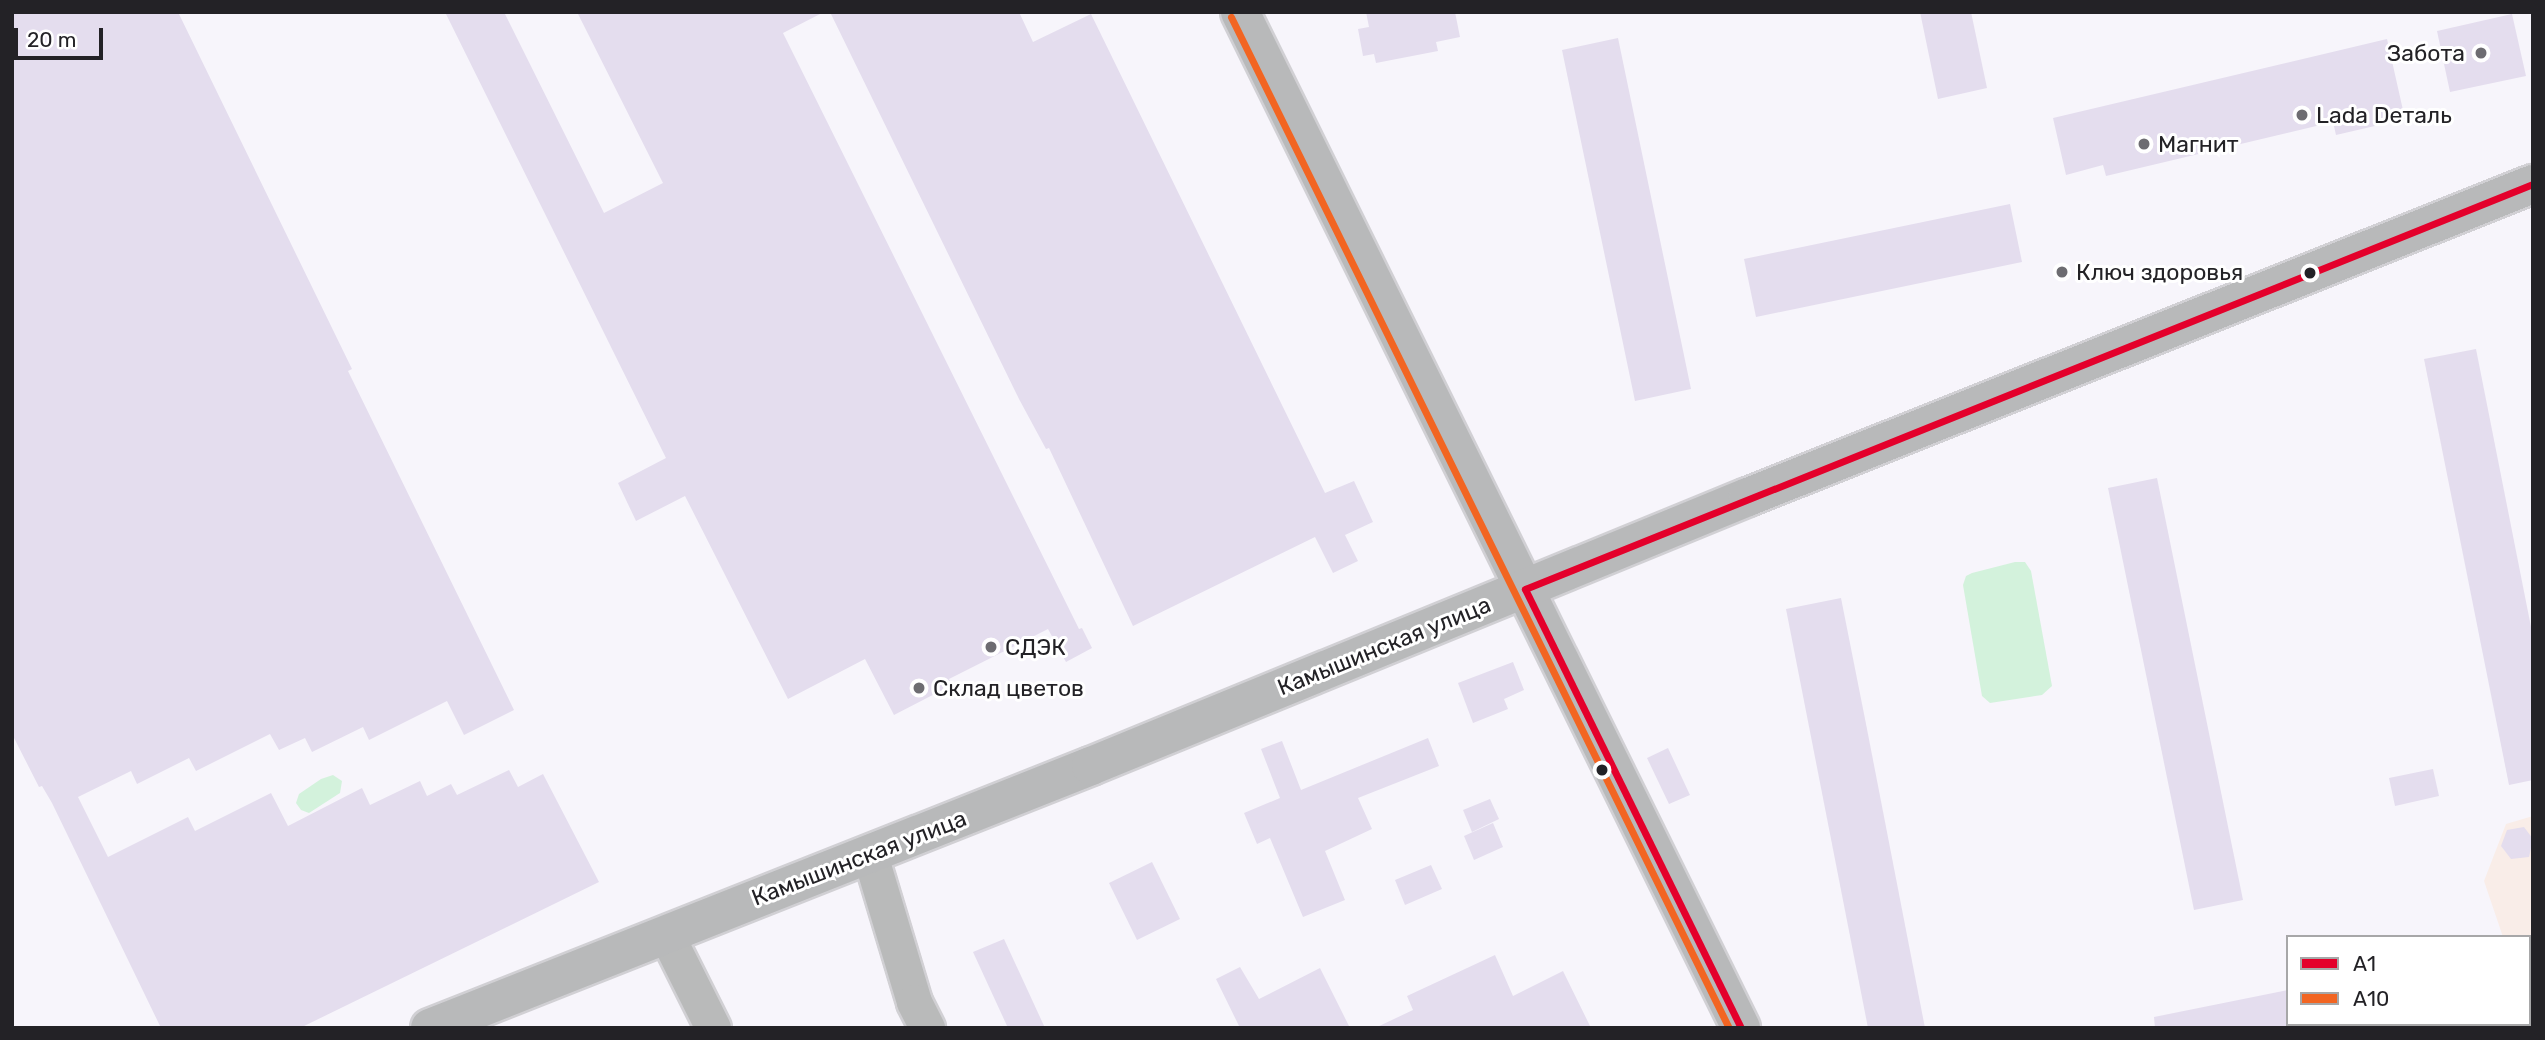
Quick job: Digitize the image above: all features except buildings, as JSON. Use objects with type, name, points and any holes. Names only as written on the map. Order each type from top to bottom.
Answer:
[{"type":"street","points":[[1240,12],[1741,1028]]},
{"type":"street","name":"Камышинская улица","points":[[430,1028],[870,855],[2533,184]]},
{"type":"street","points":[[870,855],[915,1002],[928,1028]]},
{"type":"street","points":[[667,934],[713,1028]]},
{"type":"shaded area","points":[[2533,816],[2533,1022],[2531,935],[2502,935],[2484,881],[2506,824]]},
{"type":"green space","points":[[2025,562],[2031,571],[2052,686],[2042,695],[1990,703],[1982,696],[1963,585],[1966,576],[1972,573]]},
{"type":"green space","points":[[333,775],[342,781],[340,793],[309,813],[301,810],[296,803],[299,794],[321,779]]},
{"type":"transit line","name":"А10","points":[[1231,17],[1729,1028]]},
{"type":"transit line","name":"А1","points":[[1741,1028],[1525,589],[2533,184]]},
{"type":"place","name":"Забота","points":[[2481,53]]},
{"type":"place","name":"Lada Dеталь","points":[[2302,115]]},
{"type":"place","name":"Магнит","points":[[2144,144]]},
{"type":"place","name":"Ключ здоровья","points":[[2062,272]]},
{"type":"place","name":"СДЭК","points":[[991,647]]},
{"type":"place","name":"Склад цветов","points":[[919,688]]}]
